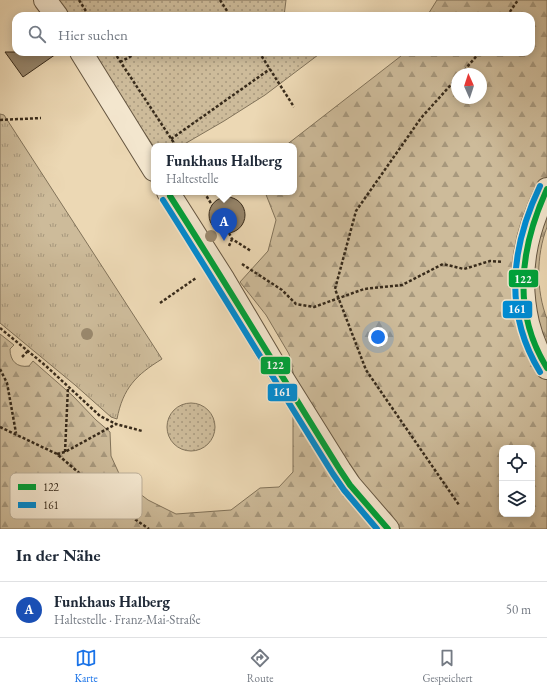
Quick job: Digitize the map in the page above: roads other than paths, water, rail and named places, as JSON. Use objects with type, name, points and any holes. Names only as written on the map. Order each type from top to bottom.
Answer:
[{"type":"street","points":[[45,0],[54,12]]},
{"type":"street","points":[[83,56],[151,165]]},
{"type":"street","points":[[547,189],[537,210],[527,245],[523,263],[522,284],[524,306],[532,336],[541,360],[547,368]]},
{"type":"street","points":[[170,195],[340,470],[350,485],[388,529]]},
{"type":"place","name":"Funkhaus Halberg","points":[[224,241]]}]
